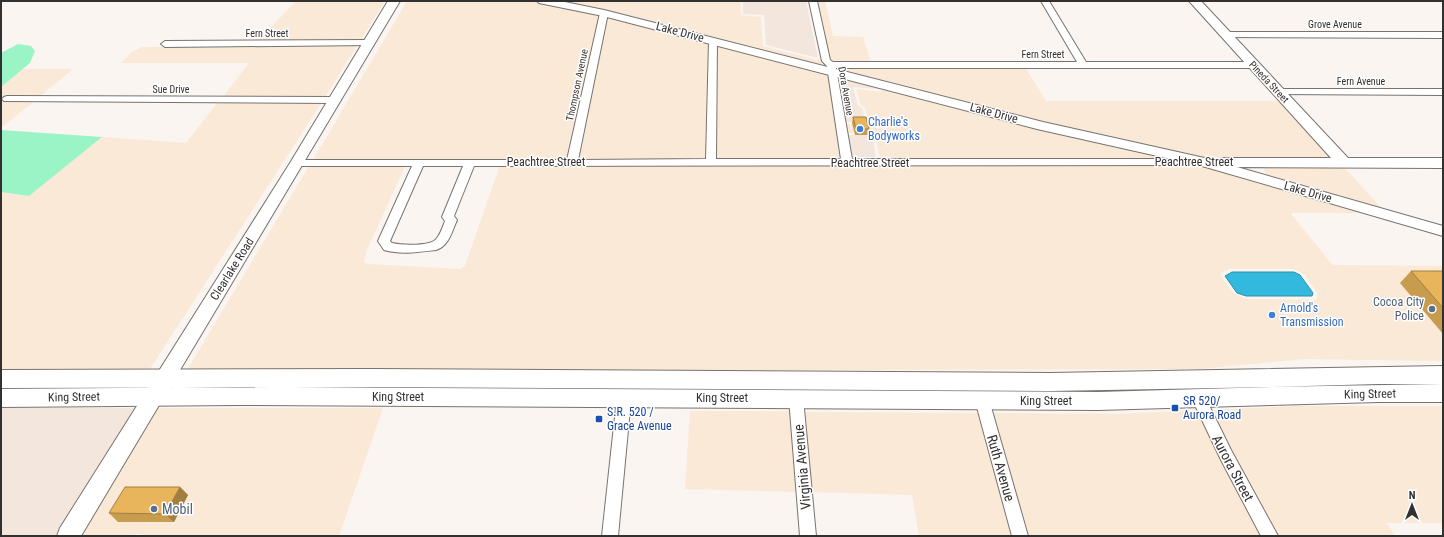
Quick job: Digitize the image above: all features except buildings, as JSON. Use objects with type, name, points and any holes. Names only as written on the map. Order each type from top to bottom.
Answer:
[{"type":"main road","name":"King Street","points":[[1,398],[160,387],[796,389],[986,388],[993,387],[995,382],[1434,375]]},
{"type":"main road","points":[[1332,394],[1338,386],[1404,386],[1434,375]]},
{"type":"main road","points":[[1199,399],[1202,392],[1209,388],[1276,384],[1285,378]]},
{"type":"main road","name":"King Street","points":[[1,380],[160,387],[587,398],[624,398],[796,389],[982,400],[1098,401],[1332,394],[1443,393]]},
{"type":"main road","points":[[587,398],[599,389],[796,389]]},
{"type":"street","name":"Clearlake Road","points":[[68,536],[336,100],[394,1]]},
{"type":"street","name":"Lake Drive","points":[[543,1],[604,13],[714,41],[838,69],[1154,156],[1205,162],[1443,231]]},
{"type":"street","name":"Dora Avenue","points":[[813,1],[826,61],[838,69],[847,163]]},
{"type":"street","points":[[1045,1],[1084,65]]},
{"type":"street","name":"Pineda Street","points":[[1195,1],[1344,163]]},
{"type":"street","name":"Thompson Avenue","points":[[572,162],[604,13]]},
{"type":"street","name":"Grove Avenue","points":[[1227,35],[1443,35]]},
{"type":"street","points":[[711,163],[714,41]]},
{"type":"street","name":"Fern Street","points":[[165,44],[369,44]]},
{"type":"street","name":"Fern Street","points":[[838,69],[1084,65],[1254,65]]},
{"type":"street","name":"Fern Avenue","points":[[1279,92],[1443,92]]},
{"type":"street","name":"Sue Drive","points":[[7,99],[336,100]]},
{"type":"street","name":"Peachtree Street","points":[[297,163],[847,163],[1154,156]]},
{"type":"street","points":[[419,163],[384,241],[388,247],[404,249],[436,246],[442,241],[451,220],[448,217],[470,162]]},
{"type":"street","name":"Peachtree Street","points":[[1205,162],[1443,163]]},
{"type":"street","points":[[1260,162],[1259,168],[1262,174],[1275,182]]},
{"type":"street","name":"Virginia Avenue","points":[[796,389],[808,536]]},
{"type":"street","points":[[610,536],[624,398]]},
{"type":"street","name":"Aurora Street","points":[[1199,399],[1226,455],[1270,536]]},
{"type":"street","name":"Ruth Avenue","points":[[982,400],[1020,536]]},
{"type":"shaded area","points":[[296,1],[385,1],[360,41],[257,42]]},
{"type":"shaded area","points":[[407,1],[532,1],[600,14],[569,159],[313,160]]},
{"type":"shaded area","points":[[553,1],[740,1],[741,15],[761,17],[763,46],[817,60],[822,58],[827,67],[608,11]]},
{"type":"shaded area","points":[[743,1],[806,1],[818,58],[766,45],[764,15],[743,14]]},
{"type":"shaded area","points":[[817,1],[825,1],[833,36],[863,37],[871,63],[833,63],[830,60]]},
{"type":"shaded area","points":[[607,15],[710,42],[707,160],[577,159]]},
{"type":"shaded area","points":[[717,44],[828,72],[842,160],[715,160]]},
{"type":"shaded area","points":[[357,46],[325,97],[223,97],[249,63],[121,63],[132,52],[142,47]]},
{"type":"shaded area","points":[[1025,67],[1046,101],[1283,101],[1337,160],[1204,159],[1043,123],[849,72],[847,69]]},
{"type":"shaded area","points":[[23,69],[73,69],[39,97],[6,97],[1,101],[1,87]]},
{"type":"shaded area","points":[[837,75],[884,87],[878,89],[853,87],[858,106],[862,108],[866,123],[846,122]]},
{"type":"shaded area","points":[[856,89],[879,92],[886,89],[1156,154],[1156,158],[879,159],[880,157],[874,134],[846,133],[844,124],[866,125],[870,123],[865,108],[861,105]]},
{"type":"shaded area","points":[[1,102],[33,102],[1,128]]},
{"type":"shaded area","points":[[218,102],[322,102],[148,372],[1,372],[1,192],[29,196],[102,137],[186,143]]},
{"type":"shaded area","points":[[848,135],[872,135],[876,157],[853,157]]},
{"type":"shaded area","points":[[500,165],[1206,165],[1371,213],[1292,213],[1292,215],[1334,265],[1443,266],[1443,361],[1303,359],[1201,369],[186,372],[309,166],[405,166],[367,250],[364,262],[367,264],[460,269],[465,266]],"holes":[[[1229,269],[1294,269],[1304,274],[1318,294],[1316,300],[1246,299],[1233,293],[1220,275]]]},
{"type":"shaded area","points":[[1265,165],[1343,166],[1384,211],[1276,180],[1266,174],[1264,169]]},
{"type":"shaded area","points":[[1299,406],[1443,406],[1443,523],[1387,523],[1395,536],[1276,536],[1208,410]]},
{"type":"shaded area","points":[[1,408],[142,408],[61,536],[1,536]]},
{"type":"shaded area","points":[[157,408],[383,408],[339,536],[149,536],[139,534],[115,536],[78,536]]},
{"type":"shaded area","points":[[1196,410],[1262,536],[1027,536],[992,413],[1120,414]]},
{"type":"shaded area","points":[[690,411],[792,411],[798,492],[685,489]]},
{"type":"shaded area","points":[[804,412],[980,413],[1013,536],[919,536],[912,495],[811,492]]},
{"type":"green space","points":[[18,44],[31,46],[35,51],[30,63],[1,87],[1,53]]},
{"type":"green space","points":[[1,130],[102,137],[29,196],[1,192]]},
{"type":"water","points":[[1232,272],[1294,272],[1300,275],[1313,293],[1312,296],[1246,296],[1237,293],[1225,276]]},
{"type":"place","name":"Charlie's Bodyworks","points":[[860,129]]},
{"type":"place","name":"Cocoa City Police","points":[[1432,309]]},
{"type":"place","name":"Arnold's Transmission","points":[[1272,315]]},
{"type":"place","name":"SR 520/ Aurora Road","points":[[1175,408]]},
{"type":"place","name":"S.R. 520 / Grace Avenue","points":[[599,419]]},
{"type":"place","name":"Mobil","points":[[154,509]]}]
